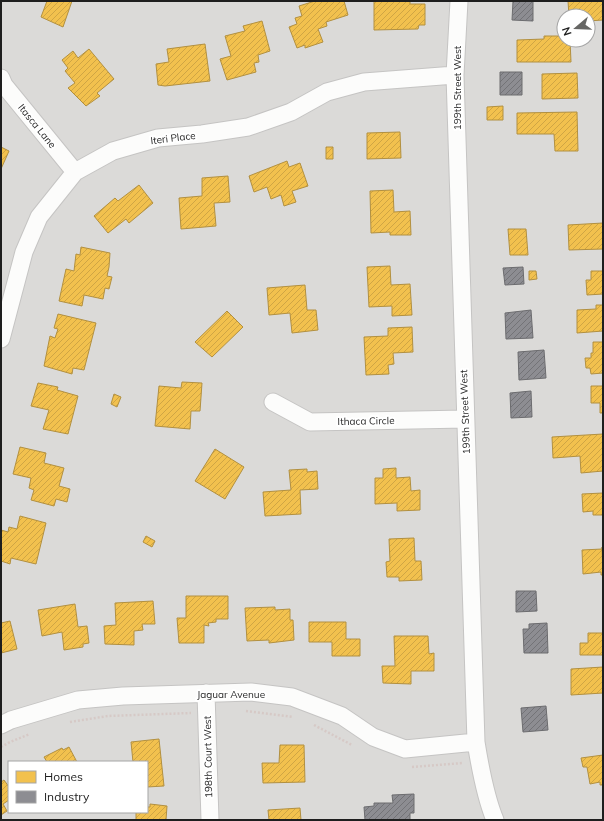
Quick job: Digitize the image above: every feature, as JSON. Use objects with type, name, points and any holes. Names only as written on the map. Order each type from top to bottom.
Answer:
[{"type":"street","name":"199th Street West","points":[[459,1],[455,75],[476,742],[479,761],[494,820]]},
{"type":"street","name":"Iteri Place","points":[[1,339],[24,252],[39,217],[75,172],[113,151],[158,138],[202,134],[248,127],[291,112],[327,92],[364,82],[455,75]]},
{"type":"street","name":"Itasca Lane","points":[[1,78],[4,85],[75,172]]},
{"type":"street","name":"Ithaca Circle","points":[[273,402],[310,422],[465,419]]},
{"type":"street","name":"Jaguar Avenue","points":[[1,725],[11,720],[78,700],[123,696],[251,692],[292,697],[342,716],[372,737],[405,749],[476,742]]},
{"type":"street","name":"198th Court West","points":[[206,693],[210,820]]},
{"type":"path","points":[[239,711],[299,717]]},
{"type":"path","points":[[69,722],[108,716],[207,712]]},
{"type":"path","points":[[312,724],[358,748]]},
{"type":"path","points":[[1,747],[32,733]]},
{"type":"path","points":[[411,767],[479,761]]},
{"type":"shaded area","points":[[1,1],[603,1],[603,820],[1,820]]},
{"type":"building: Homes","points":[[47,1],[72,1],[63,27],[41,17]]},
{"type":"building: Homes","points":[[315,1],[344,1],[348,15],[326,22],[327,26],[318,29],[323,42],[305,48],[305,45],[297,48],[289,27],[297,24],[295,18],[302,16],[299,6]]},
{"type":"building: Homes","points":[[374,1],[410,1],[410,4],[425,4],[425,25],[419,25],[418,29],[374,30]]},
{"type":"building: Homes","points":[[568,1],[603,1],[603,20],[596,20],[596,8],[568,8]]},
{"type":"building: Homes","points":[[262,21],[270,51],[258,55],[259,62],[254,63],[256,72],[227,80],[220,59],[231,56],[225,36],[245,31],[243,26]]},
{"type":"building: Homes","points":[[544,36],[556,36],[556,48],[570,48],[571,62],[517,62],[517,40],[544,39]]},
{"type":"building: Homes","points":[[205,44],[210,81],[165,86],[158,85],[156,64],[169,62],[167,49]]},
{"type":"building: Homes","points":[[89,49],[114,79],[97,93],[100,96],[86,106],[68,88],[75,83],[65,71],[68,68],[62,60],[73,51],[78,58]]},
{"type":"building: Homes","points":[[577,73],[578,98],[542,99],[542,74]]},
{"type":"building: Homes","points":[[503,106],[503,120],[487,120],[487,107]]},
{"type":"building: Homes","points":[[577,112],[578,151],[555,151],[554,134],[517,134],[517,113]]},
{"type":"building: Homes","points":[[400,132],[401,158],[367,159],[367,133]]},
{"type":"building: Homes","points":[[1,147],[9,151],[1,169]]},
{"type":"building: Homes","points":[[326,147],[333,147],[333,159],[326,159]]},
{"type":"building: Homes","points":[[287,161],[289,167],[300,163],[308,186],[292,191],[296,202],[284,206],[281,195],[271,199],[267,187],[254,192],[249,176]]},
{"type":"building: Homes","points":[[228,176],[230,202],[214,203],[216,226],[181,229],[179,198],[202,196],[202,178]]},
{"type":"building: Homes","points":[[139,185],[153,203],[129,223],[126,219],[108,233],[94,216],[115,198],[118,201]]},
{"type":"building: Homes","points":[[393,190],[394,212],[410,211],[411,235],[390,235],[390,232],[371,233],[370,191]]},
{"type":"building: Homes","points":[[603,223],[603,249],[569,250],[568,225]]},
{"type":"building: Homes","points":[[508,229],[526,229],[528,255],[510,255]]},
{"type":"building: Homes","points":[[81,247],[110,253],[107,276],[112,277],[109,289],[105,288],[103,299],[84,295],[82,306],[59,301],[66,269],[74,271],[76,254],[80,255]]},
{"type":"building: Homes","points":[[390,266],[391,285],[410,284],[412,315],[392,316],[392,306],[369,307],[367,267]]},
{"type":"building: Homes","points":[[529,271],[536,271],[537,279],[529,280]]},
{"type":"building: Homes","points":[[591,271],[603,271],[603,294],[587,295],[586,280],[591,280]]},
{"type":"building: Homes","points":[[305,285],[307,310],[316,310],[318,330],[292,333],[290,313],[269,315],[267,288]]},
{"type":"building: Homes","points":[[596,305],[603,305],[603,331],[577,333],[577,310],[596,309]]},
{"type":"building: Homes","points":[[227,311],[243,327],[212,357],[195,342]]},
{"type":"building: Homes","points":[[58,314],[96,323],[84,370],[73,368],[72,374],[44,366],[50,336],[55,338],[58,329],[54,328]]},
{"type":"building: Homes","points":[[412,327],[413,352],[393,353],[394,364],[388,365],[389,374],[366,375],[364,337],[388,336],[388,328]]},
{"type":"building: Homes","points":[[593,342],[603,342],[603,373],[591,374],[590,368],[586,368],[585,358],[591,358],[591,353],[593,353]]},
{"type":"building: Homes","points":[[182,382],[202,383],[200,411],[191,411],[190,429],[155,426],[159,386],[181,388]]},
{"type":"building: Homes","points":[[38,383],[58,387],[57,390],[78,396],[68,434],[43,429],[49,410],[31,406]]},
{"type":"building: Homes","points":[[591,386],[603,386],[603,413],[600,413],[600,403],[591,403]]},
{"type":"building: Homes","points":[[114,394],[121,397],[117,407],[111,404]]},
{"type":"building: Homes","points":[[603,434],[603,471],[581,473],[580,456],[553,458],[552,437]]},
{"type":"building: Homes","points":[[20,447],[46,453],[44,463],[64,468],[59,486],[70,489],[67,502],[56,499],[54,506],[31,500],[34,490],[29,488],[31,478],[13,474]]},
{"type":"building: Homes","points":[[215,449],[244,467],[225,499],[195,481]]},
{"type":"building: Homes","points":[[396,468],[396,478],[410,477],[411,491],[420,490],[420,510],[397,511],[397,503],[375,504],[375,478],[383,478],[383,469]]},
{"type":"building: Homes","points":[[307,469],[307,472],[317,471],[318,489],[300,490],[301,514],[265,516],[263,492],[291,490],[289,470]]},
{"type":"building: Homes","points":[[603,493],[603,515],[593,515],[593,511],[583,512],[582,494]]},
{"type":"building: Homes","points":[[20,516],[46,523],[36,564],[11,558],[10,564],[1,561],[1,530],[8,532],[9,527],[17,529]]},
{"type":"building: Homes","points":[[146,536],[155,541],[152,547],[143,542]]},
{"type":"building: Homes","points":[[414,538],[415,561],[421,561],[422,580],[399,581],[399,577],[387,577],[386,562],[390,561],[389,539]]},
{"type":"building: Homes","points":[[602,547],[603,575],[601,575],[601,572],[583,574],[582,550],[602,549]]},
{"type":"building: Homes","points":[[186,596],[228,596],[228,619],[216,619],[216,622],[208,623],[209,626],[204,625],[204,643],[179,643],[177,618],[186,618]]},
{"type":"building: Homes","points":[[153,601],[155,624],[142,624],[143,630],[134,631],[134,645],[105,644],[104,626],[116,625],[115,603]]},
{"type":"building: Homes","points":[[75,604],[78,627],[87,626],[89,643],[83,644],[83,647],[64,650],[62,632],[42,636],[38,610]]},
{"type":"building: Homes","points":[[275,607],[275,610],[290,609],[290,620],[293,620],[294,640],[269,643],[269,640],[247,641],[245,608]]},
{"type":"building: Homes","points":[[10,621],[17,649],[1,653],[1,623]]},
{"type":"building: Homes","points":[[309,622],[346,622],[346,639],[360,639],[360,656],[332,656],[332,642],[309,642]]},
{"type":"building: Homes","points":[[588,633],[603,633],[603,655],[580,655],[580,643],[588,643]]},
{"type":"building: Homes","points":[[394,636],[428,636],[429,654],[434,653],[434,671],[411,671],[411,684],[383,683],[382,666],[395,666]]},
{"type":"building: Homes","points":[[603,667],[603,693],[571,695],[571,669]]},
{"type":"building: Homes","points":[[159,739],[164,786],[148,787],[148,761],[133,761],[131,742]]},
{"type":"building: Homes","points":[[280,745],[304,745],[305,782],[263,783],[262,763],[279,763]]},
{"type":"building: Homes","points":[[69,747],[76,761],[46,761],[44,757],[62,748],[63,750]]},
{"type":"building: Homes","points":[[603,755],[603,785],[600,785],[600,782],[590,784],[587,767],[583,767],[581,758]]},
{"type":"building: Homes","points":[[4,780],[8,786],[8,801],[3,804],[7,811],[1,815],[1,782]]},
{"type":"building: Homes","points":[[150,804],[167,806],[166,820],[136,820],[136,813],[148,813],[148,807],[150,807]]},
{"type":"building: Homes","points":[[300,808],[301,820],[269,820],[268,810]]},
{"type":"building: Industry","points":[[513,1],[533,1],[533,21],[512,20]]},
{"type":"building: Industry","points":[[500,72],[522,72],[522,95],[500,95]]},
{"type":"building: Industry","points":[[523,267],[524,284],[505,285],[503,268]]},
{"type":"building: Industry","points":[[531,310],[533,338],[506,339],[505,313]]},
{"type":"building: Industry","points":[[544,350],[546,378],[519,380],[518,352]]},
{"type":"building: Industry","points":[[531,391],[532,417],[511,418],[510,393]]},
{"type":"building: Industry","points":[[516,591],[536,591],[537,611],[516,612]]},
{"type":"building: Industry","points":[[547,623],[548,653],[524,653],[523,629],[529,629],[529,624]]},
{"type":"building: Industry","points":[[546,706],[548,730],[523,732],[521,708]]},
{"type":"building: Industry","points":[[414,794],[414,813],[410,813],[410,820],[365,820],[364,807],[374,806],[374,803],[393,803],[392,795]]}]
